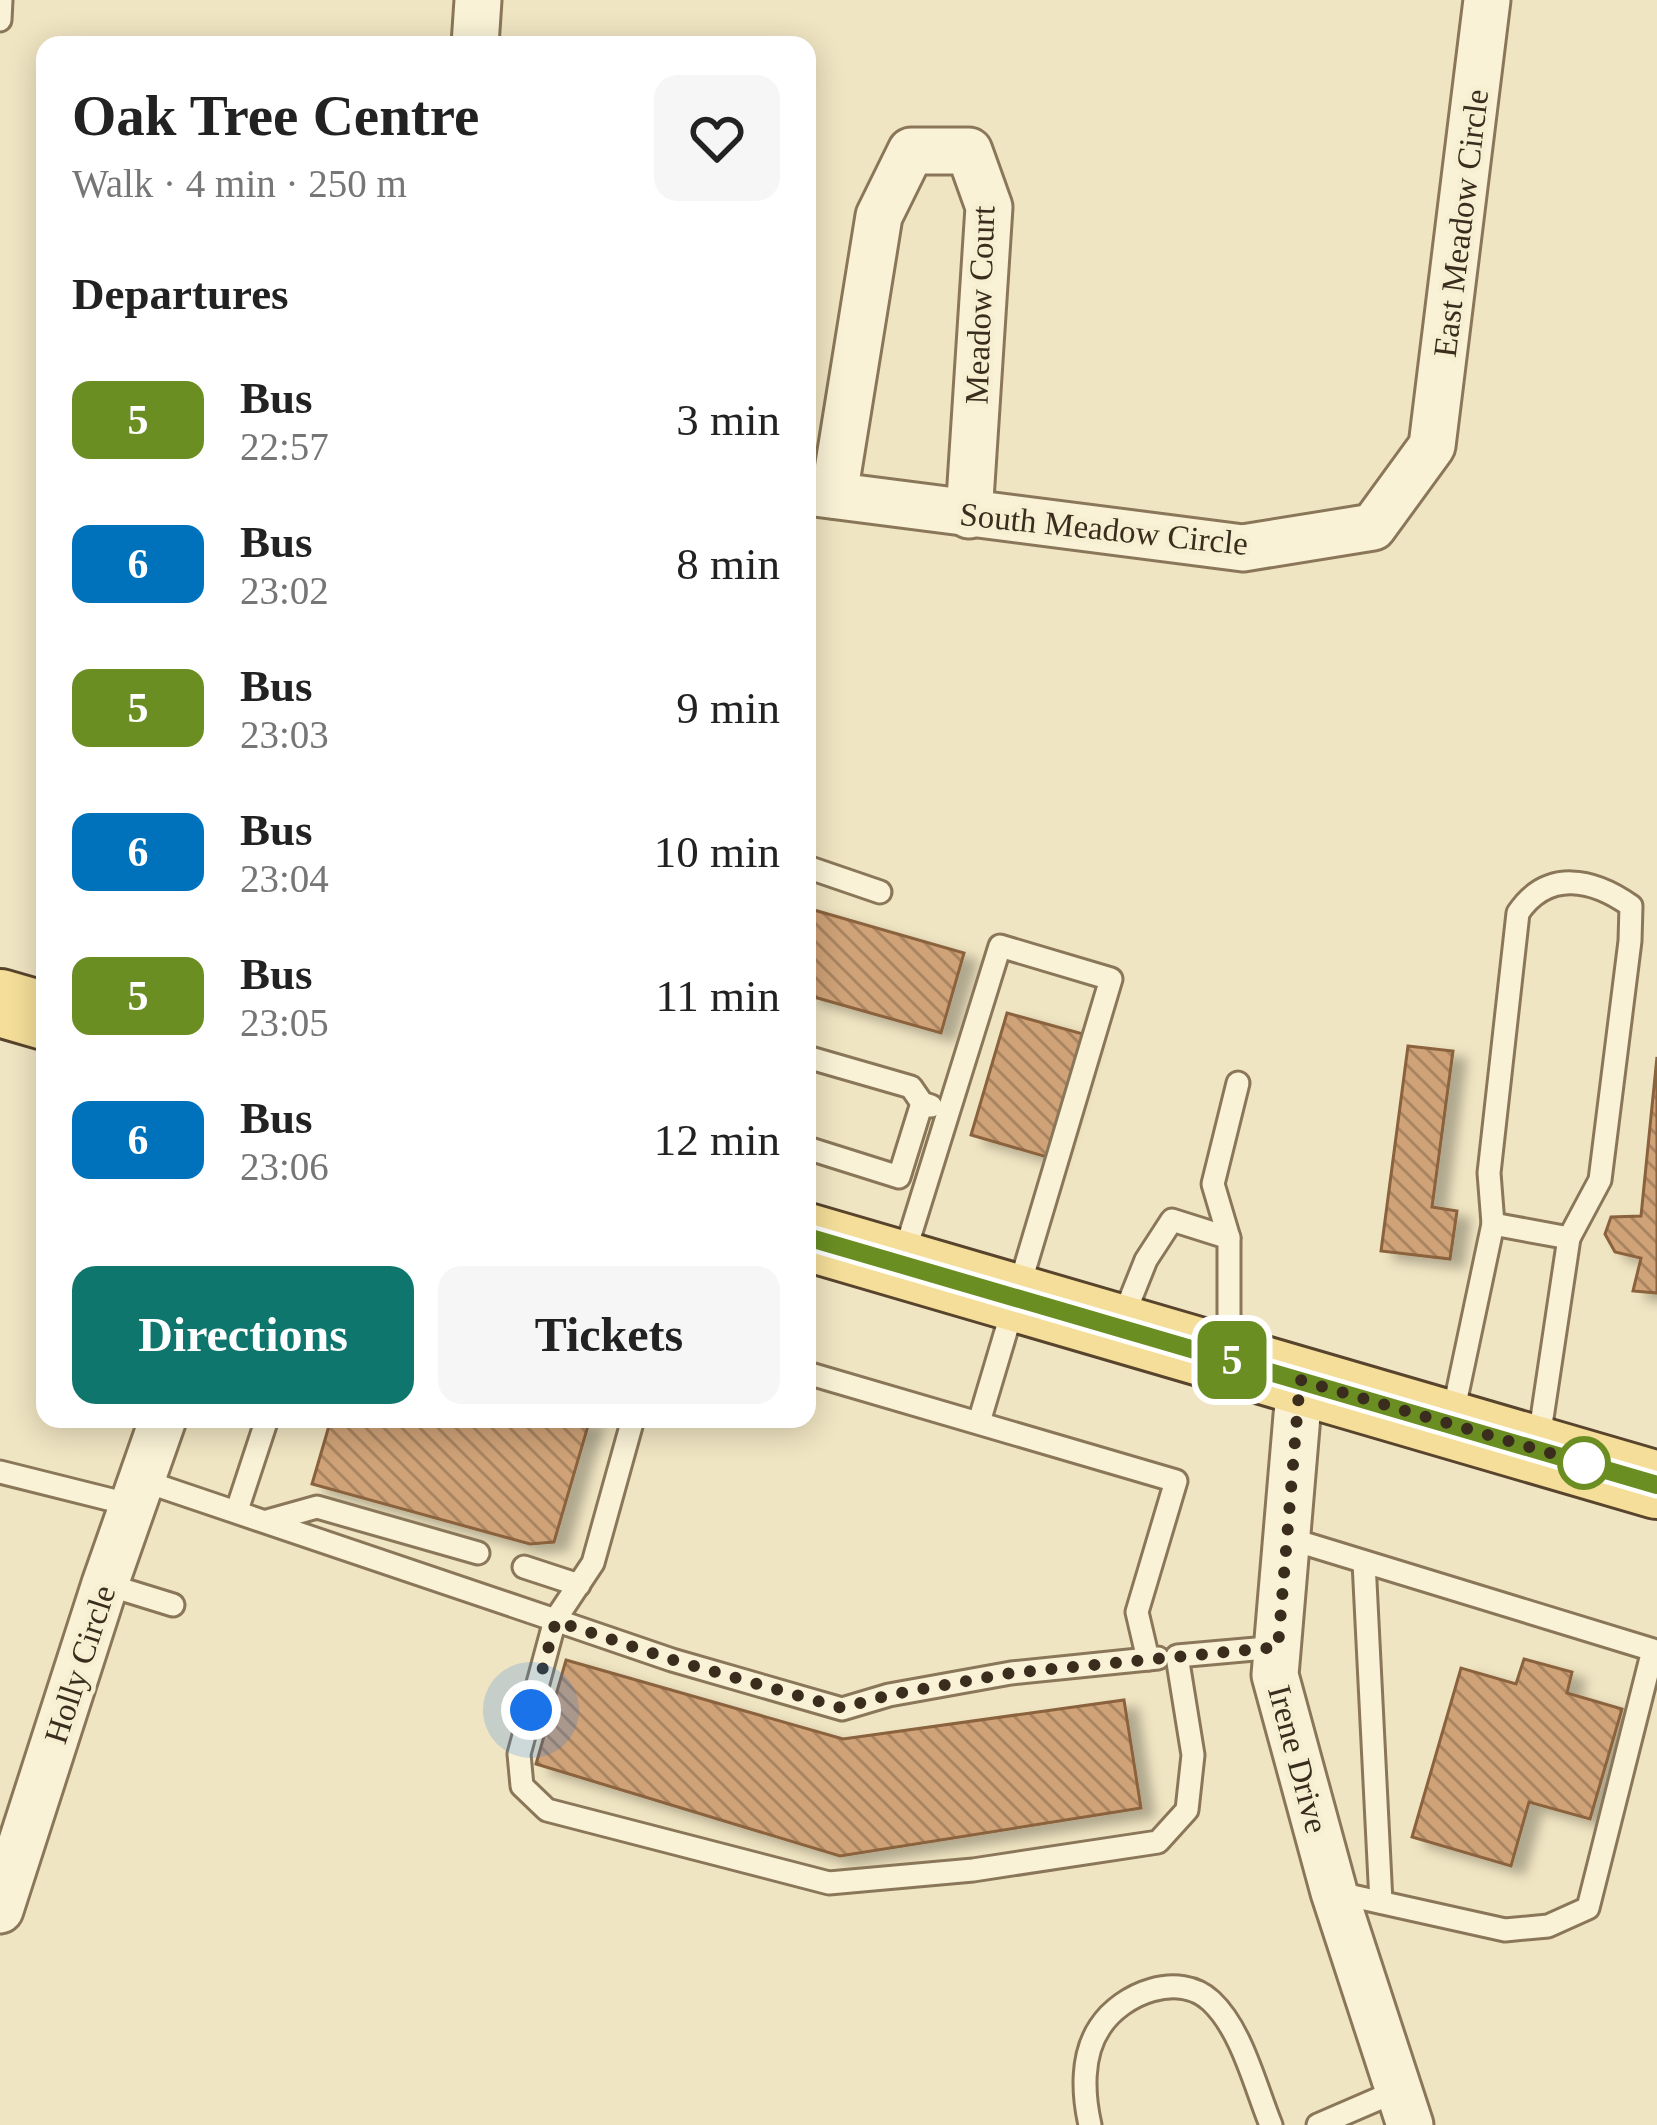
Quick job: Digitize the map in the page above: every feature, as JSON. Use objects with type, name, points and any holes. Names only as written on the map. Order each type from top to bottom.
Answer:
[{"type":"main road","points":[[0,1004],[36,1014]]},
{"type":"main road","points":[[816,1240],[1657,1485]]},
{"type":"street","points":[[476,36],[478,0]]},
{"type":"street","name":"East Meadow Circle","points":[[1432,446],[1487,0]]},
{"type":"street","name":"Meadow Court","points":[[820,494],[879,216],[911,151],[970,151],[989,207],[969,515]]},
{"type":"street","name":"South Meadow Circle","points":[[820,494],[1243,548],[1373,526],[1432,446]]},
{"type":"street","name":"Irene Drive","points":[[1300,1380],[1275,1675],[1334,1892],[1404,2107]]},
{"type":"street","name":"Holly Circle","points":[[0,1910],[160,1428]]},
{"type":"lane","points":[[0,20],[2,0]]},
{"type":"lane","points":[[816,871],[880,892]]},
{"type":"lane","points":[[1450,1424],[1493,1224],[1489,1173],[1518,913],[1529,896],[1555,883],[1604,886],[1630,906],[1630,941],[1600,1180],[1569,1238],[1538,1449]]},
{"type":"lane","points":[[901,1264],[1000,946],[1111,979],[979,1422]]},
{"type":"lane","points":[[816,1060],[911,1087],[922,1102],[946,1111]]},
{"type":"lane","points":[[1229,1359],[1229,1238],[1213,1184],[1238,1083]]},
{"type":"lane","points":[[816,1151],[899,1177],[922,1102]]},
{"type":"lane","points":[[1119,1328],[1146,1260],[1172,1220],[1229,1238]]},
{"type":"lane","points":[[1493,1224],[1569,1238]]},
{"type":"lane","points":[[816,1376],[1176,1480],[1137,1612],[1148,1659]]},
{"type":"lane","points":[[237,1510],[265,1428]]},
{"type":"lane","points":[[630,1428],[593,1563],[556,1621],[519,1754],[522,1786],[548,1810],[829,1883],[973,1870],[1158,1842],[1187,1810],[1193,1755],[1177,1656]]},
{"type":"lane","points":[[0,1472],[237,1510],[673,1660],[842,1708],[1011,1673],[1278,1647]]},
{"type":"lane","points":[[266,1521],[317,1508],[478,1553]]},
{"type":"lane","points":[[1287,1538],[1653,1651],[1588,1908],[1548,1926],[1505,1930],[1334,1892]]},
{"type":"lane","points":[[1364,1562],[1381,1902]]},
{"type":"lane","points":[[524,1567],[579,1586]]},
{"type":"lane","points":[[105,1584],[173,1606]]},
{"type":"lane","points":[[1090,2125],[1084,2099],[1087,2060],[1100,2026],[1131,1998],[1155,1988],[1184,1985],[1208,1998],[1227,2018],[1271,2125]]},
{"type":"lane","points":[[1318,2125],[1404,2107]]},
{"type":"building","points":[[816,911],[964,953],[941,1033],[816,998]]},
{"type":"building","points":[[1007,1013],[1083,1034],[1047,1157],[971,1135]]},
{"type":"building","points":[[1408,1046],[1453,1051],[1432,1207],[1457,1211],[1450,1259],[1381,1251]]},
{"type":"building","points":[[1657,1057],[1657,1293],[1633,1291],[1641,1258],[1615,1252],[1605,1234],[1611,1217],[1641,1216]]},
{"type":"building","points":[[328,1428],[587,1428],[554,1542],[530,1544],[312,1484]]},
{"type":"building","points":[[1524,1659],[1572,1672],[1567,1693],[1622,1709],[1590,1819],[1529,1802],[1511,1866],[1412,1837],[1461,1668],[1516,1684]]},
{"type":"building","points":[[566,1660],[843,1739],[1124,1700],[1141,1808],[840,1856],[536,1764]]},
{"type":"bus line","name":"5","points":[[816,1240],[1657,1485]]},
{"type":"route","points":[[531,1710],[556,1621],[842,1708],[1011,1673],[1278,1647],[1300,1380],[1584,1463]]}]
